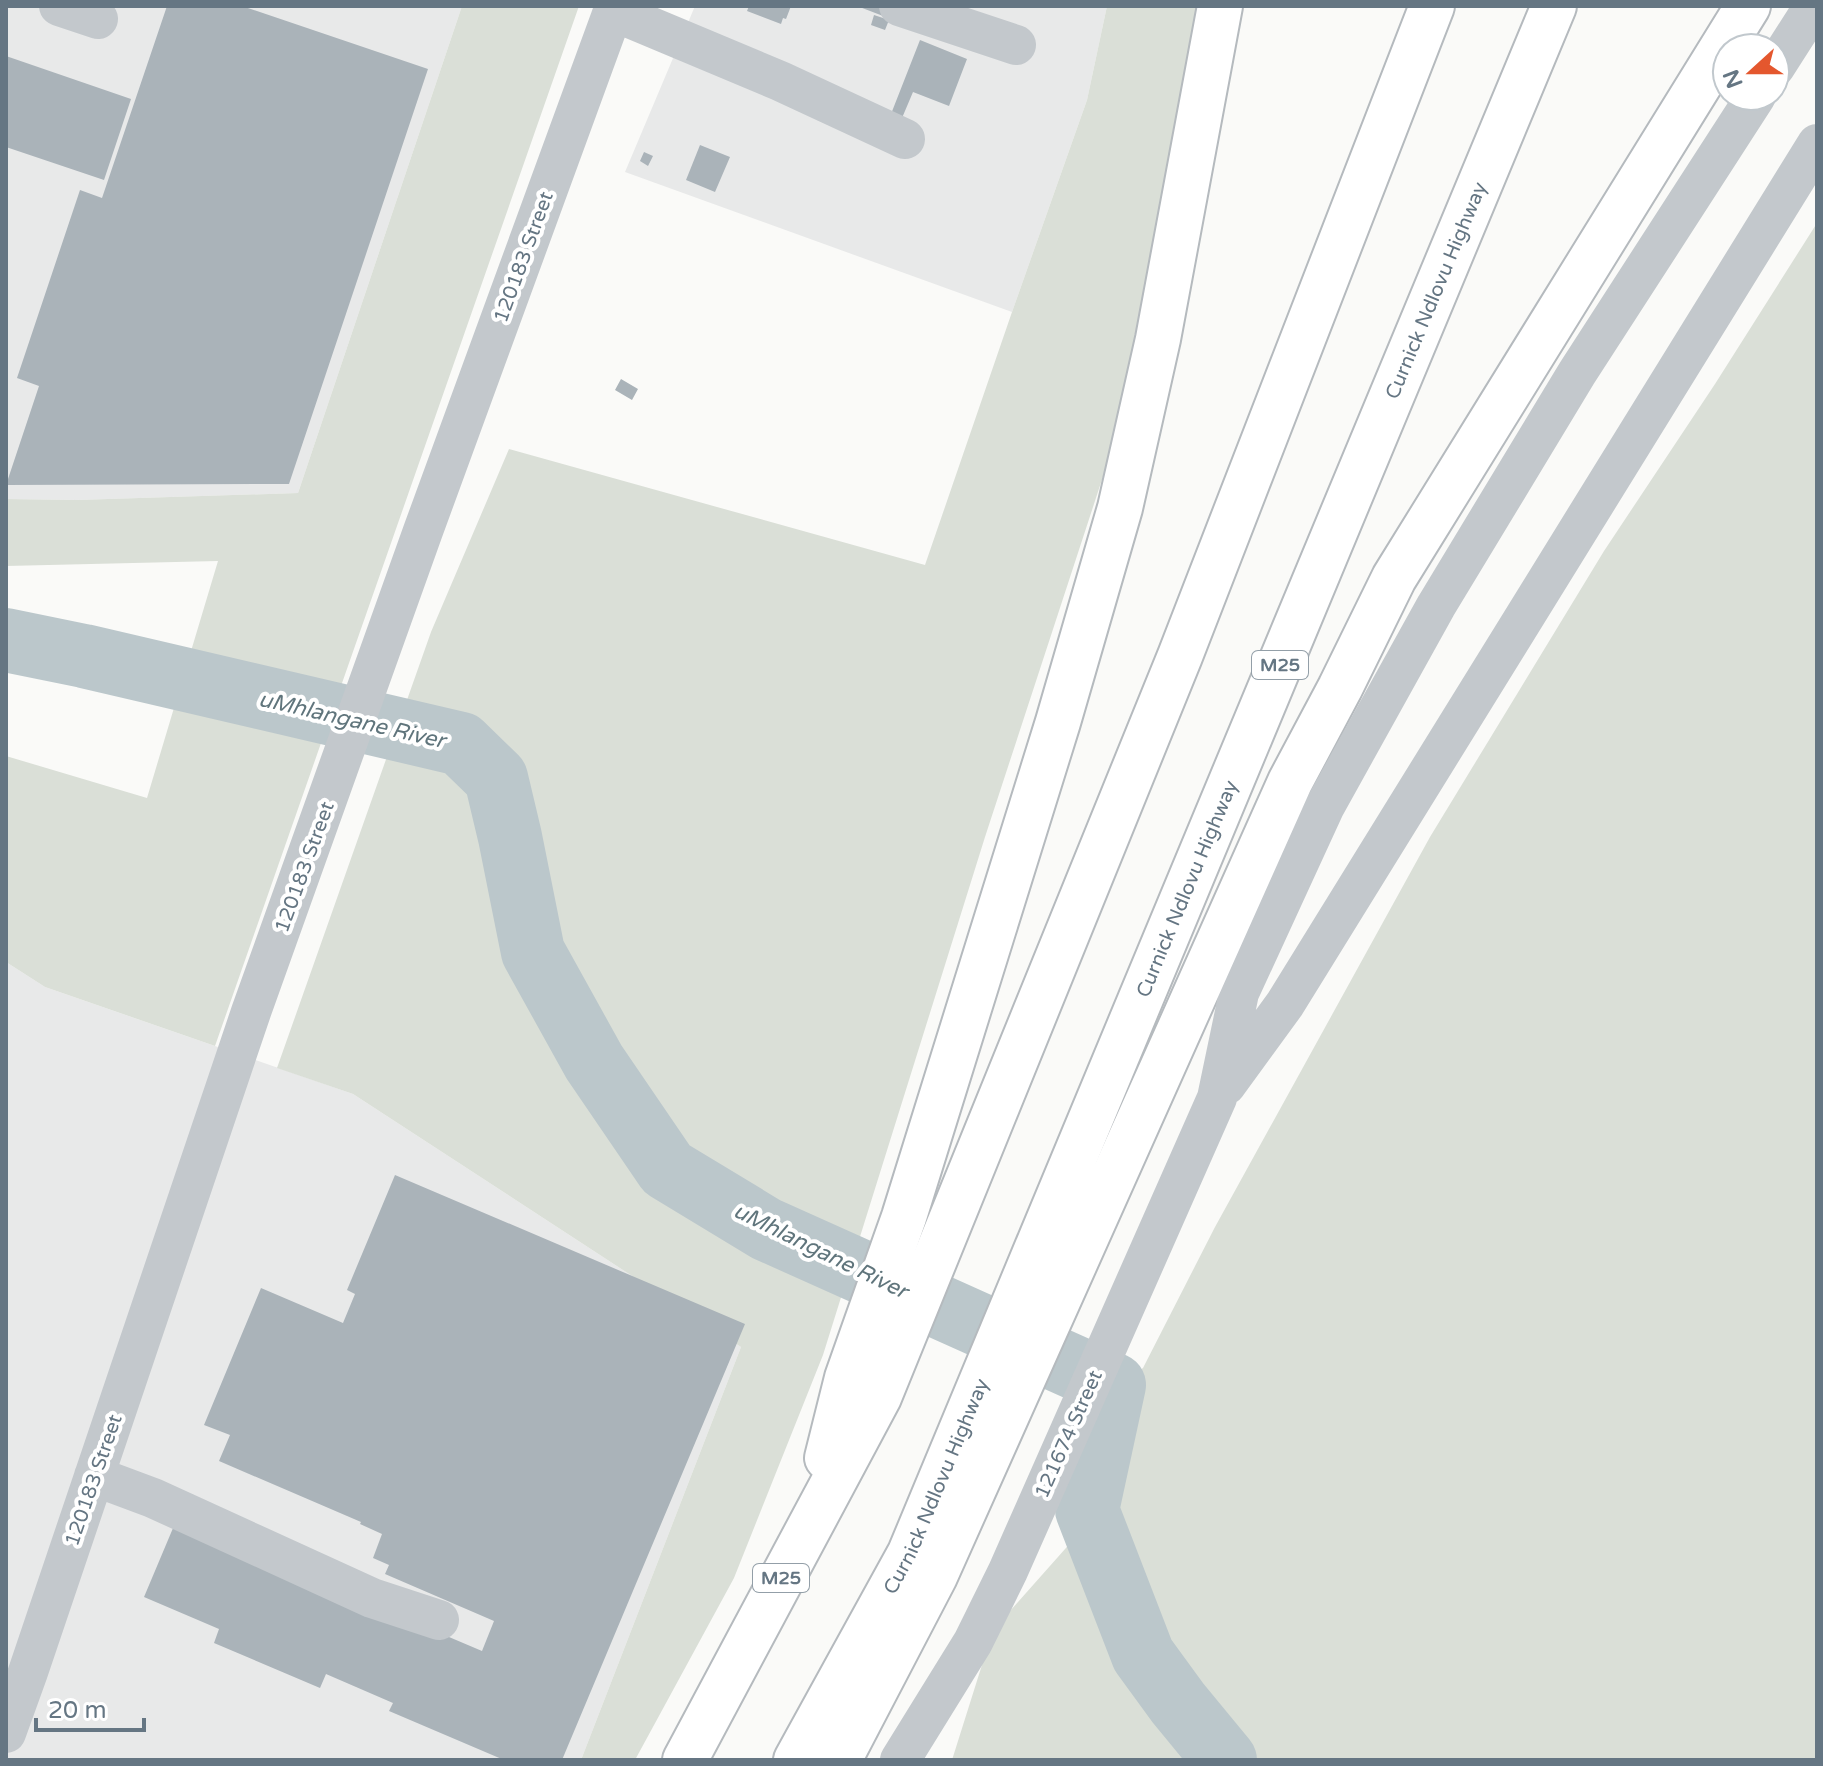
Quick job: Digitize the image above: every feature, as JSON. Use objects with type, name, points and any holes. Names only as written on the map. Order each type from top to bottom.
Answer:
[{"type":"main road","points":[[863,1388],[904,1217],[1058,722],[1120,508],[1158,339],[1220,6]]},
{"type":"main road","points":[[863,1388],[1180,656],[1432,6]]},
{"type":"main road","name":"Curnick Ndlovu Highway","points":[[796,1760],[922,1565],[1022,1333],[1554,6]]},
{"type":"main road","points":[[1022,1333],[1290,782],[1394,578],[1748,6]]},
{"type":"main road","name":"M25","points":[[685,1760],[811,1522],[863,1388]]},
{"type":"main road","points":[[839,1760],[922,1565]]},
{"type":"lane","points":[[59,6],[98,19]]},
{"type":"lane","points":[[899,6],[1016,45]]},
{"type":"lane","points":[[1791,42],[1814,6]]},
{"type":"lane","points":[[614,8],[905,139]]},
{"type":"lane","name":"120183 Street","points":[[6,1733],[246,1027],[614,8]]},
{"type":"lane","points":[[1217,1098],[1239,993],[1325,806],[1436,606],[1577,373],[1746,112]]},
{"type":"lane","points":[[1217,1098],[1285,1004],[1817,144]]},
{"type":"lane","name":"121674 Street","points":[[900,1760],[973,1642],[1008,1571],[1217,1098]]},
{"type":"lane","points":[[94,1476],[153,1498],[372,1598],[439,1620]]},
{"type":"shaded area","points":[[6,6],[462,6],[298,493],[77,500],[6,499]]},
{"type":"shaded area","points":[[462,6],[579,6],[215,1046],[45,987],[6,962],[6,756],[147,798],[218,561],[6,566],[6,499],[77,500],[298,493]]},
{"type":"shaded area","points":[[695,6],[1107,6],[1087,100],[1012,312],[625,172]]},
{"type":"shaded area","points":[[1107,6],[1199,6],[1156,242],[1111,452],[985,837],[823,1355],[734,1578],[635,1760],[581,1760],[741,1347],[353,1094],[277,1068],[431,632],[509,449],[925,565],[1087,100]]},
{"type":"shaded area","points":[[1817,223],[1817,1760],[952,1760],[993,1630],[1105,1504],[1124,1386],[1132,1375],[1143,1368],[1215,1227],[1430,837],[1604,551]]},
{"type":"shaded area","points":[[6,962],[45,987],[353,1094],[741,1347],[581,1760],[6,1760]]},
{"type":"building","points":[[167,6],[242,6],[428,69],[289,484],[6,485],[39,386],[17,378],[80,190],[102,198]]},
{"type":"building","points":[[749,6],[791,6],[781,24],[747,11]]},
{"type":"building","points":[[857,6],[910,6],[904,24]]},
{"type":"building","points":[[874,15],[889,20],[885,30],[871,25]]},
{"type":"building","points":[[920,40],[967,59],[949,106],[913,92],[902,118],[891,114]]},
{"type":"building","points":[[6,56],[131,99],[104,180],[6,147]]},
{"type":"building","points":[[700,145],[730,157],[715,192],[686,180]]},
{"type":"building","points":[[644,152],[653,156],[648,166],[640,161]]},
{"type":"building","points":[[621,379],[638,389],[632,400],[615,390]]},
{"type":"building","points":[[395,1175],[745,1324],[562,1760],[504,1760],[389,1711],[393,1703],[326,1674],[320,1688],[214,1643],[219,1629],[144,1597],[176,1521],[482,1651],[494,1621],[385,1574],[389,1565],[373,1558],[382,1534],[219,1461],[230,1435],[204,1425],[261,1288],[343,1323],[355,1294],[347,1290]]},
{"type":"waterway","name":"uMhlangane River","points":[[6,640],[461,744],[496,778],[533,952],[594,1062],[667,1169],[766,1229],[1114,1385],[1087,1510],[1143,1655],[1225,1760]]}]
